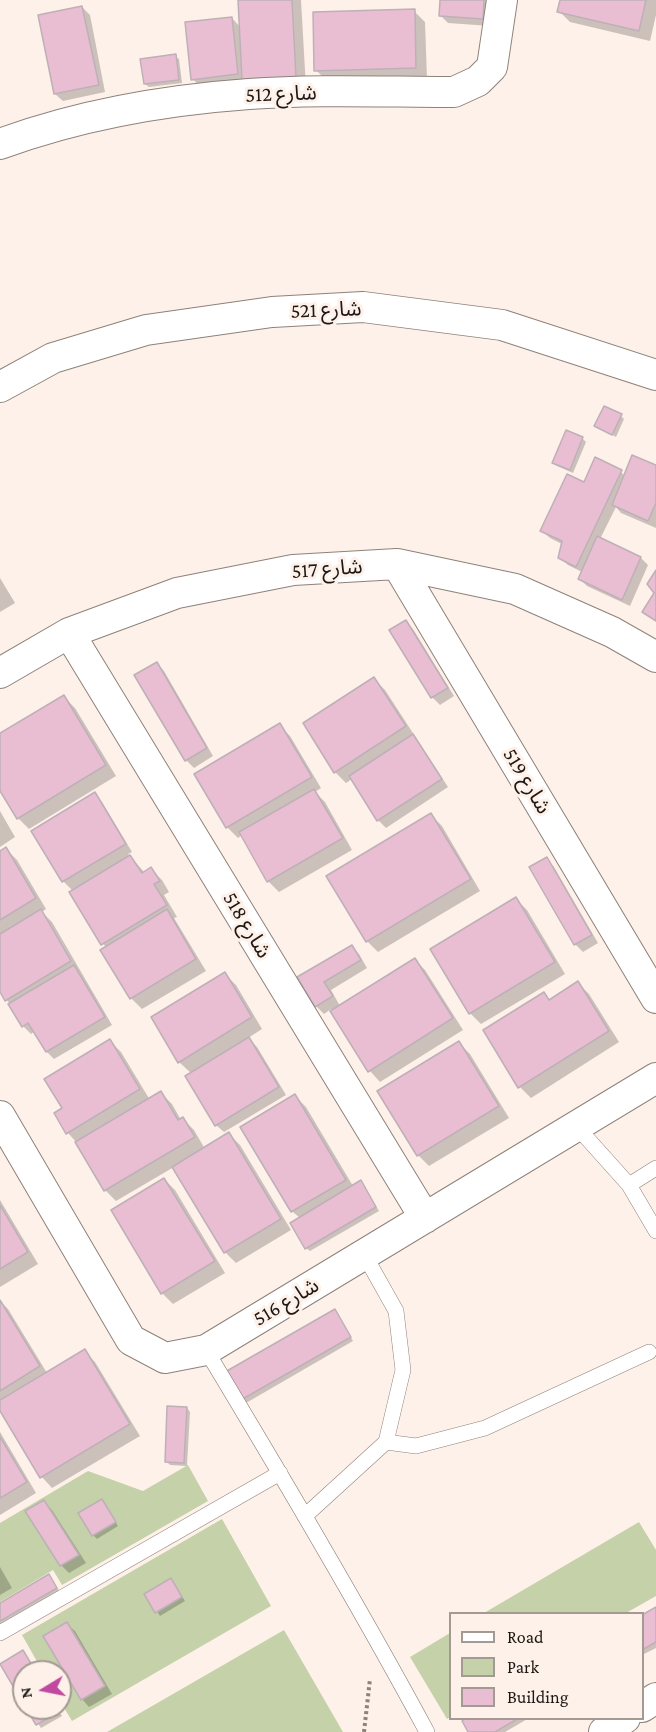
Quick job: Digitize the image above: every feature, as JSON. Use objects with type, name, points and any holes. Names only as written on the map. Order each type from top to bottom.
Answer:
[{"type":"street","name":"شارع 512","points":[[0,144],[29,133],[141,106],[250,94],[454,92],[478,81],[492,66],[502,0]]},
{"type":"street","name":"شارع 521","points":[[0,387],[53,358],[146,330],[272,312],[363,307],[502,325],[656,375]]},
{"type":"street","name":"شارع 517","points":[[0,674],[69,633],[177,593],[293,570],[397,564],[515,589],[612,632],[656,657]]},
{"type":"street","name":"شارع 519","points":[[397,564],[656,998]]},
{"type":"street","name":"شارع 518","points":[[69,633],[425,1218]]},
{"type":"street","name":"شارع 516","points":[[0,1116],[131,1340],[165,1358],[206,1350],[656,1078]]},
{"type":"street","points":[[604,1732],[623,1720]]},
{"type":"lane","points":[[577,1127],[629,1185],[656,1231]]},
{"type":"lane","points":[[629,1185],[656,1168]]},
{"type":"lane","points":[[306,1515],[386,1442],[403,1371],[396,1311],[364,1254]]},
{"type":"lane","points":[[206,1350],[306,1515],[427,1732]]},
{"type":"lane","points":[[386,1442],[416,1446],[485,1428],[649,1352]]},
{"type":"lane","points":[[0,1633],[280,1473]]},
{"type":"path","points":[[364,1732],[374,1634]]},
{"type":"green space","points":[[188,1465],[208,1501],[62,1585],[53,1570],[0,1602],[0,1523],[88,1471],[143,1491]]},
{"type":"green space","points":[[222,1519],[271,1606],[72,1721],[72,1660],[36,1660],[22,1635]]},
{"type":"green space","points":[[639,1522],[656,1550],[656,1596],[628,1612],[486,1612]]},
{"type":"green space","points":[[284,1630],[343,1732],[107,1732]]},
{"type":"green space","points":[[449,1634],[449,1718],[447,1719],[410,1657]]},
{"type":"building","points":[[238,0],[292,0],[296,78],[242,81]]},
{"type":"building","points":[[440,0],[484,0],[483,19],[439,16]]},
{"type":"building","points":[[560,0],[646,0],[639,31],[557,12]]},
{"type":"building","points":[[82,6],[99,85],[54,94],[38,15]]},
{"type":"building","points":[[415,9],[416,68],[314,71],[313,12]]},
{"type":"building","points":[[232,17],[238,74],[191,80],[185,22]]},
{"type":"building","points":[[176,54],[179,80],[144,84],[140,59]]},
{"type":"building","points":[[604,406],[622,414],[612,435],[594,426]]},
{"type":"building","points":[[566,430],[583,437],[570,470],[552,463]]},
{"type":"building","points":[[632,455],[656,465],[656,503],[648,521],[612,505]]},
{"type":"building","points":[[595,457],[622,470],[576,567],[558,558],[562,541],[540,531],[567,474],[584,482]]},
{"type":"building","points":[[597,536],[641,557],[622,600],[578,579]]},
{"type":"building","points":[[656,570],[656,621],[642,612],[654,593],[647,584]]},
{"type":"building","points":[[406,620],[448,688],[431,698],[389,630]]},
{"type":"building","points":[[157,662],[207,748],[185,761],[134,675]]},
{"type":"building","points":[[374,677],[406,726],[334,773],[303,723]]},
{"type":"building","points":[[64,695],[106,765],[17,819],[0,791],[0,733]]},
{"type":"building","points":[[280,723],[312,777],[226,828],[194,774]]},
{"type":"building","points":[[413,734],[442,779],[377,821],[349,776]]},
{"type":"building","points":[[314,789],[343,838],[267,882],[239,832]]},
{"type":"building","points":[[95,792],[126,844],[62,882],[31,831]]},
{"type":"building","points":[[431,813],[471,879],[366,942],[326,876]]},
{"type":"building","points":[[6,847],[36,898],[0,920],[0,851]]},
{"type":"building","points":[[130,855],[142,873],[151,867],[160,881],[154,884],[167,905],[101,945],[69,892]]},
{"type":"building","points":[[547,857],[592,935],[574,945],[529,867]]},
{"type":"building","points":[[516,897],[555,962],[469,1014],[430,949]]},
{"type":"building","points":[[41,909],[71,961],[5,1001],[0,992],[0,934]]},
{"type":"building","points":[[167,909],[196,959],[130,999],[100,950]]},
{"type":"building","points":[[352,945],[361,960],[324,982],[333,996],[315,1007],[297,977]]},
{"type":"building","points":[[415,958],[453,1018],[368,1072],[330,1011]]},
{"type":"building","points":[[74,965],[105,1017],[46,1052],[28,1023],[22,1027],[8,1004]]},
{"type":"building","points":[[225,972],[252,1017],[178,1063],[151,1017]]},
{"type":"building","points":[[578,981],[609,1031],[518,1088],[483,1030],[544,992],[549,1000]]},
{"type":"building","points":[[249,1037],[279,1087],[215,1126],[185,1076]]},
{"type":"building","points":[[110,1039],[140,1089],[66,1134],[54,1113],[62,1108],[44,1079]]},
{"type":"building","points":[[459,1041],[499,1106],[417,1156],[377,1091]]},
{"type":"building","points":[[161,1091],[178,1120],[183,1117],[195,1137],[104,1191],[75,1142]]},
{"type":"building","points":[[295,1094],[346,1180],[291,1212],[240,1127]]},
{"type":"building","points":[[229,1132],[281,1219],[224,1253],[172,1167]]},
{"type":"building","points":[[164,1178],[215,1261],[161,1294],[111,1210]]},
{"type":"building","points":[[361,1180],[376,1207],[305,1249],[290,1223]]},
{"type":"building","points":[[0,1205],[28,1252],[0,1269]]},
{"type":"building","points":[[0,1300],[40,1366],[0,1391]]},
{"type":"building","points":[[335,1309],[351,1337],[241,1400],[225,1372]]},
{"type":"building","points":[[85,1349],[130,1424],[40,1478],[0,1411],[0,1400]]},
{"type":"building","points":[[167,1406],[187,1407],[184,1463],[165,1462]]},
{"type":"building","points":[[0,1437],[27,1482],[0,1498]]},
{"type":"building","points":[[102,1499],[116,1522],[92,1536],[78,1513]]},
{"type":"building","points":[[44,1500],[79,1555],[60,1566],[25,1511]]},
{"type":"building","points":[[49,1574],[57,1588],[0,1621],[0,1603]]},
{"type":"building","points":[[171,1578],[182,1597],[155,1613],[144,1594]]},
{"type":"building","points":[[656,1607],[656,1642],[644,1649],[644,1614]]},
{"type":"building","points":[[67,1622],[105,1686],[81,1700],[72,1685],[72,1660],[57,1660],[43,1636]]},
{"type":"building","points":[[23,1650],[29,1660],[12,1660],[12,1684],[0,1664]]},
{"type":"building","points":[[33,1720],[45,1720],[36,1725]]},
{"type":"building","points":[[516,1720],[495,1732],[468,1732],[462,1721]]}]
